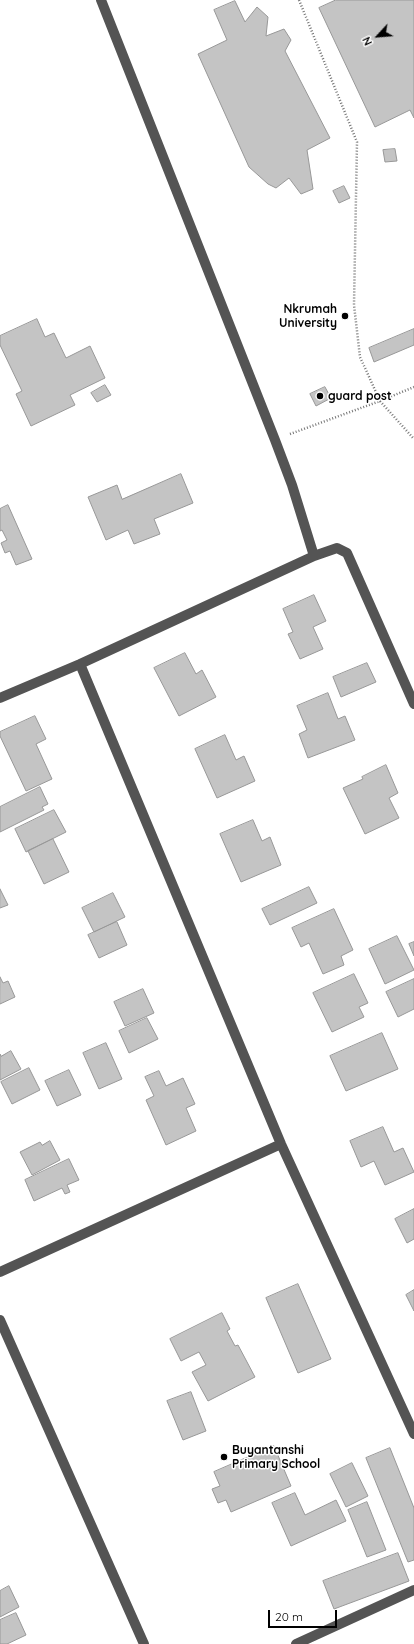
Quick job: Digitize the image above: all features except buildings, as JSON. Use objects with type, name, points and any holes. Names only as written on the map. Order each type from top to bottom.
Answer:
[{"type":"street","points":[[101,0],[275,440],[292,485],[314,556]]},
{"type":"street","points":[[0,698],[80,664],[314,556],[337,548],[346,553],[414,704]]},
{"type":"street","points":[[80,664],[280,1144],[414,1434]]},
{"type":"street","points":[[0,1272],[280,1144]]},
{"type":"street","points":[[0,1320],[144,1644]]},
{"type":"street","points":[[296,1644],[414,1590]]},
{"type":"path","points":[[299,0],[357,142],[354,305],[360,357],[380,401],[414,439]]},
{"type":"path","points":[[275,440],[414,387]]},
{"type":"place","name":"Nkrumah University","points":[[345,316]]},
{"type":"place","name":"guard post","points":[[320,396]]},
{"type":"place","name":"Buyantanshi Primary School","points":[[224,1457]]}]
